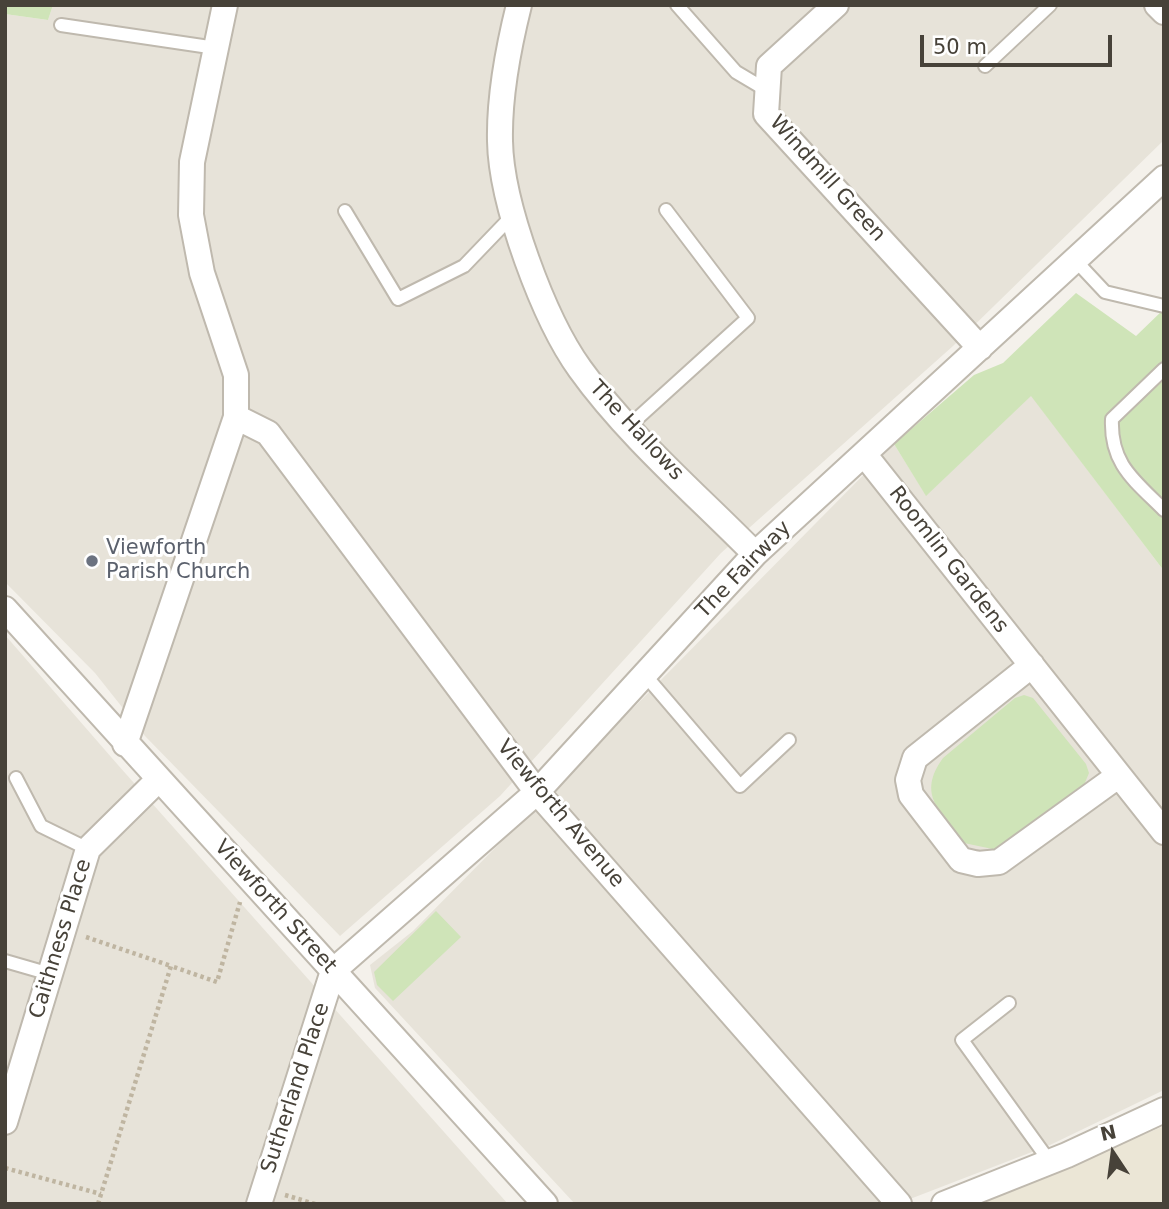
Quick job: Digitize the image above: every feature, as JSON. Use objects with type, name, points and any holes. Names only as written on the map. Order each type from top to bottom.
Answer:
[{"type":"street","points":[[125,744],[236,417],[236,375],[202,273],[191,215],[192,162],[225,5]]},
{"type":"street","name":"The Hallows","points":[[519,5],[509,48],[499,142],[513,216],[537,289],[578,367],[629,426],[755,554]]},
{"type":"street","name":"Windmill Green","points":[[836,5],[769,66],[766,114],[980,348]]},
{"type":"street","points":[[1157,5],[1164,12]]},
{"type":"street","name":"The Fairway","points":[[333,971],[537,792],[755,554],[1164,178]]},
{"type":"street","name":"Viewforth Avenue","points":[[236,417],[268,433],[537,792],[900,1204]]},
{"type":"street","name":"Roomlin Gardens","points":[[864,454],[1164,832]]},
{"type":"street","name":"Viewforth Street","points":[[5,609],[542,1203]]},
{"type":"street","points":[[1032,666],[915,758],[908,779],[911,795],[961,860],[978,864],[999,862],[1118,776]]},
{"type":"street","name":"Caithness Place","points":[[5,1122],[89,849],[158,780]]},
{"type":"street","name":"Sutherland Place","points":[[259,1204],[333,971]]},
{"type":"street","points":[[944,1204],[1050,1162],[1164,1110]]},
{"type":"lane","points":[[677,5],[736,72],[768,91]]},
{"type":"lane","points":[[985,66],[1050,5]]},
{"type":"lane","points":[[61,25],[216,48]]},
{"type":"lane","points":[[629,426],[748,318],[666,210]]},
{"type":"lane","points":[[345,211],[398,299],[464,266],[513,216]]},
{"type":"lane","points":[[1075,260],[1105,292],[1164,306]]},
{"type":"lane","points":[[1164,369],[1134,394],[1112,419],[1111,437],[1116,457],[1164,510]]},
{"type":"lane","points":[[645,675],[740,786],[789,740]]},
{"type":"lane","points":[[16,778],[41,826],[89,849]]},
{"type":"lane","points":[[5,961],[50,974]]},
{"type":"lane","points":[[1009,1003],[962,1040],[1050,1162]]},
{"type":"path","points":[[64,929],[217,982],[247,875]]},
{"type":"path","points":[[98,1204],[171,966]]},
{"type":"path","points":[[5,1168],[101,1194]]},
{"type":"shaded area","points":[[53,5],[1164,5],[1164,140],[953,346],[721,553],[500,796],[340,936],[145,736],[95,673],[5,582],[5,14],[48,20]]},
{"type":"shaded area","points":[[1031,395],[1164,571],[1164,1090],[1050,1145],[897,1204],[575,1204],[375,988],[370,965],[413,931],[894,444],[926,495]]},
{"type":"shaded area","points":[[5,635],[118,765],[508,1204],[5,1204]]},
{"type":"shaded area","points":[[1164,1126],[1164,1204],[976,1204]]},
{"type":"green space","points":[[5,5],[53,5],[48,20],[5,14]]},
{"type":"green space","points":[[1076,293],[1136,336],[1164,309],[1164,571],[1031,396],[926,496],[894,444],[974,375],[1003,363]]},
{"type":"green space","points":[[1024,695],[1033,698],[1086,764],[1089,773],[1084,785],[1002,851],[964,843],[935,803],[932,783],[935,771],[943,758],[1015,698]]},
{"type":"green space","points":[[436,911],[461,937],[393,1001],[377,985],[374,972]]},
{"type":"place","name":"Viewforth Parish Church","points":[[92,561]]}]
